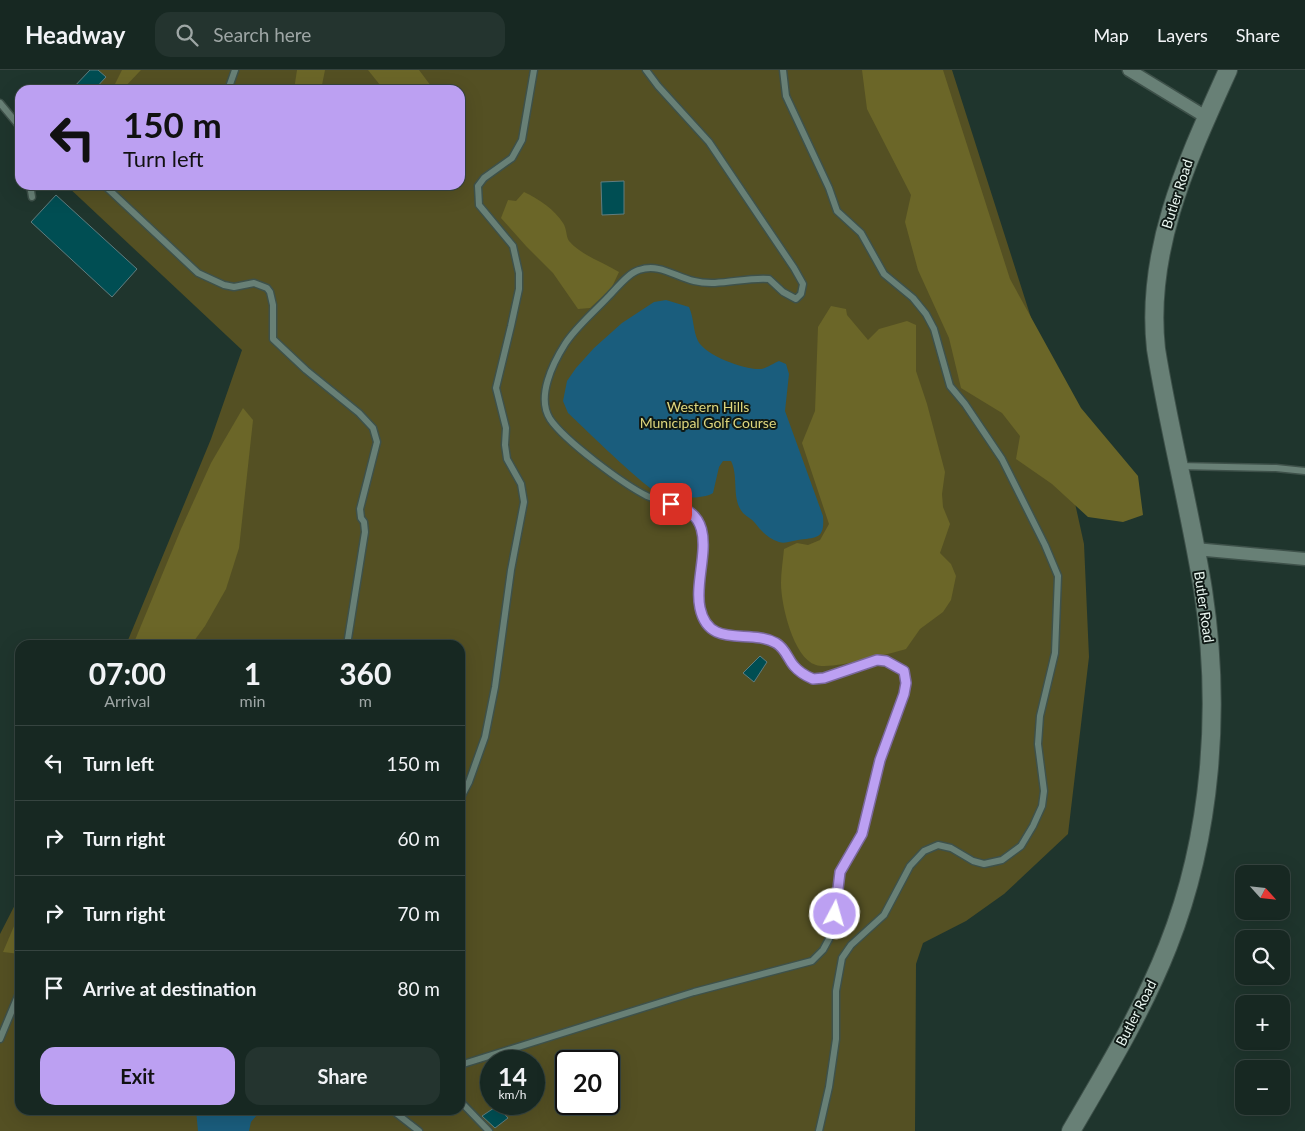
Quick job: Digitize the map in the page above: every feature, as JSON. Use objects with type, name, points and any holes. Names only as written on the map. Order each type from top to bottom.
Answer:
[{"type":"main road","name":"Butler Road","points":[[1071,1131],[1127,1031],[1156,974],[1179,917],[1195,858],[1206,790],[1211,708],[1209,649],[1195,549],[1156,348],[1153,322],[1156,270],[1168,218],[1184,169],[1228,70]]},
{"type":"street","points":[[1129,70],[1206,117]]},
{"type":"street","points":[[1195,549],[1305,559]]},
{"type":"lane","points":[[230,85],[235,70]]},
{"type":"lane","points":[[465,790],[485,737],[495,687],[511,570],[524,502],[521,484],[507,458],[504,445],[506,428],[496,388],[519,289],[519,273],[513,246],[479,205],[478,186],[484,178],[512,158],[518,150],[522,140],[534,70]]},
{"type":"lane","points":[[465,1063],[694,992],[812,961],[823,950],[829,939],[835,914],[840,872],[862,834],[880,760],[904,694],[906,683],[904,671],[886,661],[877,660],[824,678],[813,679],[794,666],[784,648],[773,642],[717,633],[707,626],[699,608],[703,537],[698,520],[688,509],[648,496],[618,478],[576,445],[549,418],[545,404],[546,389],[553,368],[565,344],[624,281],[639,270],[665,269],[692,281],[706,282],[769,279],[790,297],[796,299],[802,294],[803,284],[794,268],[709,142],[658,86],[646,70]]},
{"type":"lane","points":[[783,70],[786,96],[829,188],[837,211],[861,233],[884,274],[913,298],[926,314],[934,329],[950,386],[965,404],[1002,459],[1045,544],[1058,576],[1055,653],[1040,716],[1038,744],[1044,791],[1042,806],[1021,846],[1002,860],[984,864],[973,861],[951,848],[938,846],[924,851],[910,866],[884,915],[851,945],[842,958],[836,991],[836,1039],[829,1087],[819,1131]]},
{"type":"lane","points":[[0,103],[15,121]]},
{"type":"lane","points":[[31,190],[32,197]]},
{"type":"lane","points":[[109,190],[198,273],[224,285],[234,287],[254,283],[267,288],[273,305],[273,339],[306,370],[359,413],[373,428],[377,442],[360,509],[365,532],[349,640]]},
{"type":"lane","points":[[1178,466],[1276,468],[1305,471]]},
{"type":"lane","points":[[0,1039],[15,1003]]},
{"type":"lane","points":[[465,1106],[488,1131]]},
{"type":"lane","points":[[398,1115],[419,1131]]},
{"type":"green space","name":"Western Hills Municipal Golf Course","points":[[90,70],[952,70],[1041,349],[1084,544],[1089,657],[1068,834],[1004,894],[966,921],[923,943],[916,964],[915,1131],[0,1131],[0,934],[15,905],[15,1115],[465,1115],[465,640],[128,640],[211,439],[242,350],[71,190],[465,190],[465,85],[83,85]]},
{"type":"shaded area","points":[[122,70],[141,70],[127,85],[114,85]]},
{"type":"shaded area","points":[[297,70],[325,70],[322,85],[295,85]]},
{"type":"shaded area","points":[[368,70],[419,70],[430,85],[380,85]]},
{"type":"shaded area","points":[[862,70],[943,70],[1010,279],[1081,408],[1138,476],[1143,515],[1123,522],[1088,517],[1052,484],[1016,459],[1020,436],[1002,413],[961,388],[949,338],[918,270],[905,222],[911,195],[867,109]]},
{"type":"shaded area","points":[[524,192],[541,201],[560,218],[569,241],[574,246],[586,255],[619,272],[611,289],[590,308],[578,309],[553,273],[501,218],[508,200],[516,201]]},
{"type":"shaded area","points":[[831,306],[846,309],[847,315],[868,340],[879,329],[907,321],[916,325],[916,371],[945,472],[942,494],[943,507],[950,524],[940,553],[951,564],[956,576],[951,600],[943,612],[920,629],[906,649],[860,661],[823,666],[816,665],[808,660],[795,642],[783,604],[781,583],[784,549],[797,543],[808,545],[820,540],[829,524],[802,443],[815,411],[818,327]]},
{"type":"shaded area","points":[[243,408],[253,420],[239,548],[226,589],[195,640],[135,640],[181,529],[211,463]]},
{"type":"shaded area","points":[[15,924],[15,953],[3,952]]},
{"type":"water","points":[[666,300],[689,307],[698,341],[702,347],[717,357],[736,365],[754,369],[761,369],[779,361],[786,364],[789,374],[785,411],[823,516],[821,533],[818,536],[784,543],[775,540],[760,529],[739,507],[736,495],[735,474],[731,461],[723,461],[719,467],[713,493],[702,497],[687,498],[660,494],[629,470],[568,413],[563,401],[567,381],[576,368],[594,348],[622,323],[654,302]]},
{"type":"water","points":[[196,1115],[257,1115],[251,1122],[249,1131],[198,1131]]},
{"type":"building","points":[[90,70],[98,70],[106,77],[99,85],[76,85]]},
{"type":"building","points":[[624,181],[624,214],[602,215],[601,182]]},
{"type":"building","points":[[56,195],[137,269],[112,297],[31,222]]},
{"type":"building","points":[[760,656],[767,662],[754,682],[743,673]]},
{"type":"building","points":[[505,1115],[508,1118],[495,1128],[482,1116]]},
{"type":"route","points":[[671,504],[688,509],[698,520],[703,537],[699,608],[707,626],[717,633],[773,642],[784,648],[794,666],[813,679],[824,678],[877,660],[896,665],[904,671],[906,683],[904,694],[880,760],[862,834],[850,850],[840,872],[835,914]]}]
